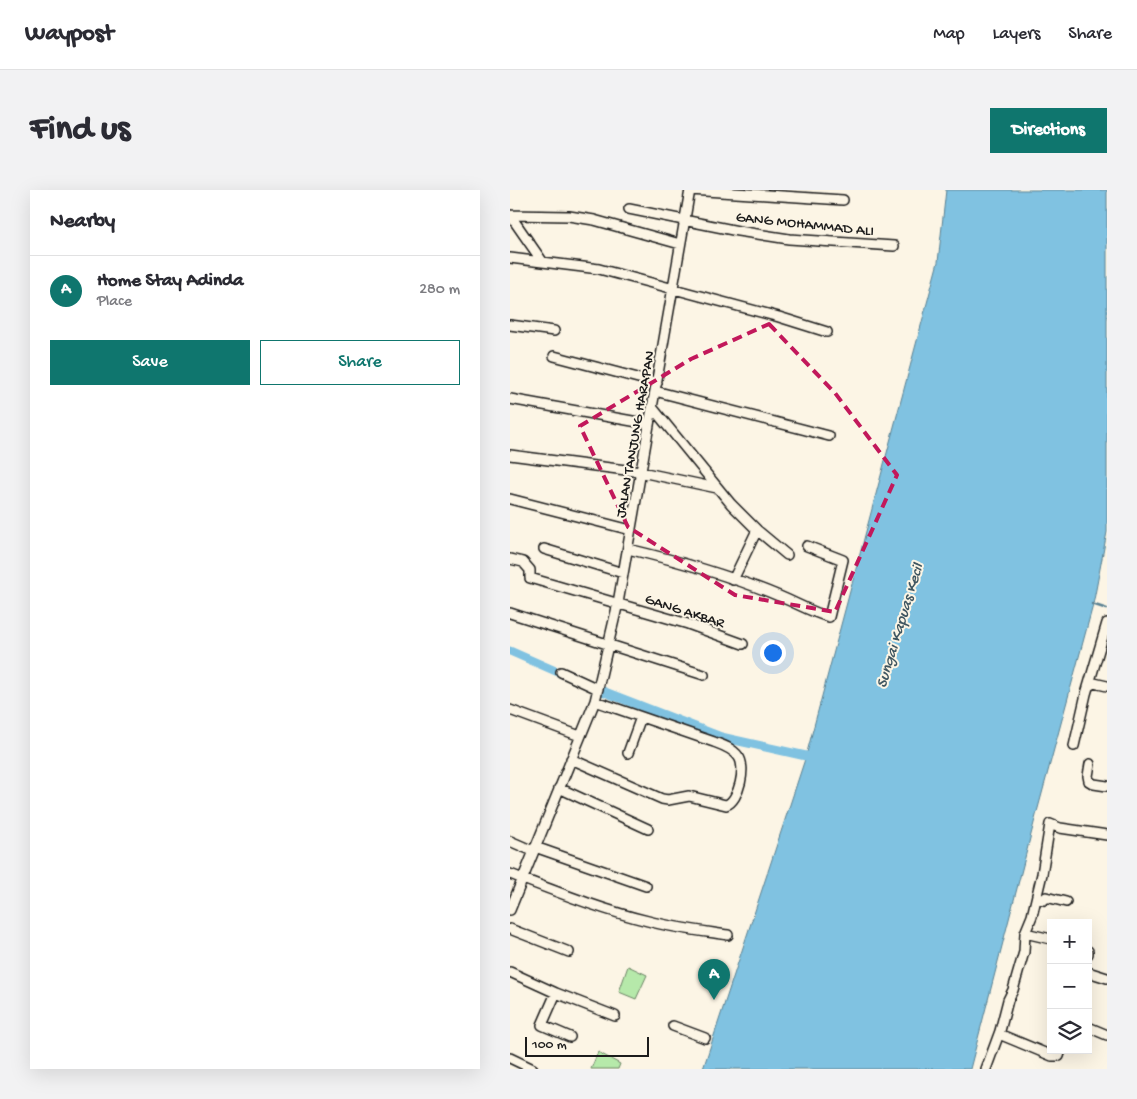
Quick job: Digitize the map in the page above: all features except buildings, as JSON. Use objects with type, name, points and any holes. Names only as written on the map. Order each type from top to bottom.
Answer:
[{"type":"street","points":[[690,190],[843,200]]},
{"type":"street","name":"JALAN TANJUNG HARAPAN","points":[[510,910],[597,692],[609,644],[642,472],[690,190]]},
{"type":"street","name":"GANG MOHAMMAD ALI","points":[[629,209],[684,221],[789,239],[894,246]]},
{"type":"street","points":[[542,261],[514,227],[510,215],[569,216],[611,224],[680,244]]},
{"type":"street","points":[[510,258],[599,269],[779,317],[827,332]]},
{"type":"street","points":[[510,325],[554,331]]},
{"type":"street","points":[[554,356],[829,436]]},
{"type":"street","points":[[510,399],[649,424]]},
{"type":"street","points":[[652,407],[717,488],[757,530],[787,555]]},
{"type":"street","points":[[510,455],[642,472],[717,488]]},
{"type":"street","points":[[510,499],[631,530]]},
{"type":"street","points":[[733,580],[757,530]]},
{"type":"street","points":[[628,548],[733,580],[779,596],[808,611],[829,617],[843,560],[807,546]]},
{"type":"street","points":[[544,549],[623,573]]},
{"type":"street","name":"GANG AKBAR","points":[[510,559],[523,562],[530,570],[530,578],[688,624],[743,644]]},
{"type":"street","points":[[510,612],[704,675]]},
{"type":"street","points":[[1074,746],[1106,628]]},
{"type":"street","points":[[561,672],[641,717],[714,742],[735,752],[740,758],[742,770],[732,801],[724,804],[689,796],[668,800],[662,799],[571,759]]},
{"type":"street","points":[[1089,686],[1094,683],[1107,686]]},
{"type":"street","points":[[510,710],[580,736]]},
{"type":"street","points":[[628,753],[641,717]]},
{"type":"street","points":[[1090,764],[1089,781],[1094,784],[1107,786]]},
{"type":"street","points":[[559,788],[648,829]]},
{"type":"street","points":[[986,1069],[999,1034],[1024,952],[1025,933],[1032,916],[1050,824],[1060,828],[1107,836]]},
{"type":"street","points":[[510,841],[646,886]]},
{"type":"street","points":[[510,874],[647,921],[728,935]]},
{"type":"street","points":[[1036,897],[1044,900],[1046,897],[1066,902]]},
{"type":"street","points":[[510,929],[569,952]]},
{"type":"street","points":[[1025,933],[1047,938]]},
{"type":"street","points":[[510,972],[556,993],[616,1016]]},
{"type":"street","points":[[1092,973],[1107,978]]},
{"type":"street","points":[[556,993],[542,1025],[570,1037]]},
{"type":"street","points":[[673,1026],[705,1038]]},
{"type":"street","points":[[1092,1029],[1107,1035]]},
{"type":"street","points":[[999,1034],[1047,1054]]},
{"type":"street","points":[[1047,1054],[1052,1056],[1059,1056],[1060,1054]]},
{"type":"street","points":[[510,1058],[533,1069]]},
{"type":"highlighted area","points":[[769,324],[835,393],[897,475],[835,612],[735,595],[628,527],[580,426],[691,359]]},
{"type":"green space","points":[[628,966],[647,975],[636,999],[619,992]]},
{"type":"green space","points":[[598,1052],[620,1064],[618,1069],[591,1069]]},
{"type":"water","name":"Sungai Kapuas Kecil","points":[[946,190],[1107,190],[1107,532],[1093,605],[970,1069],[703,1069],[806,756],[938,262]]},
{"type":"waterway","points":[[1092,604],[1107,609]]},
{"type":"waterway","points":[[510,651],[567,676]]},
{"type":"waterway","points":[[592,687],[721,737],[806,756]]},
{"type":"place","name":"Home Stay Adinda","points":[[714,1000]]}]
